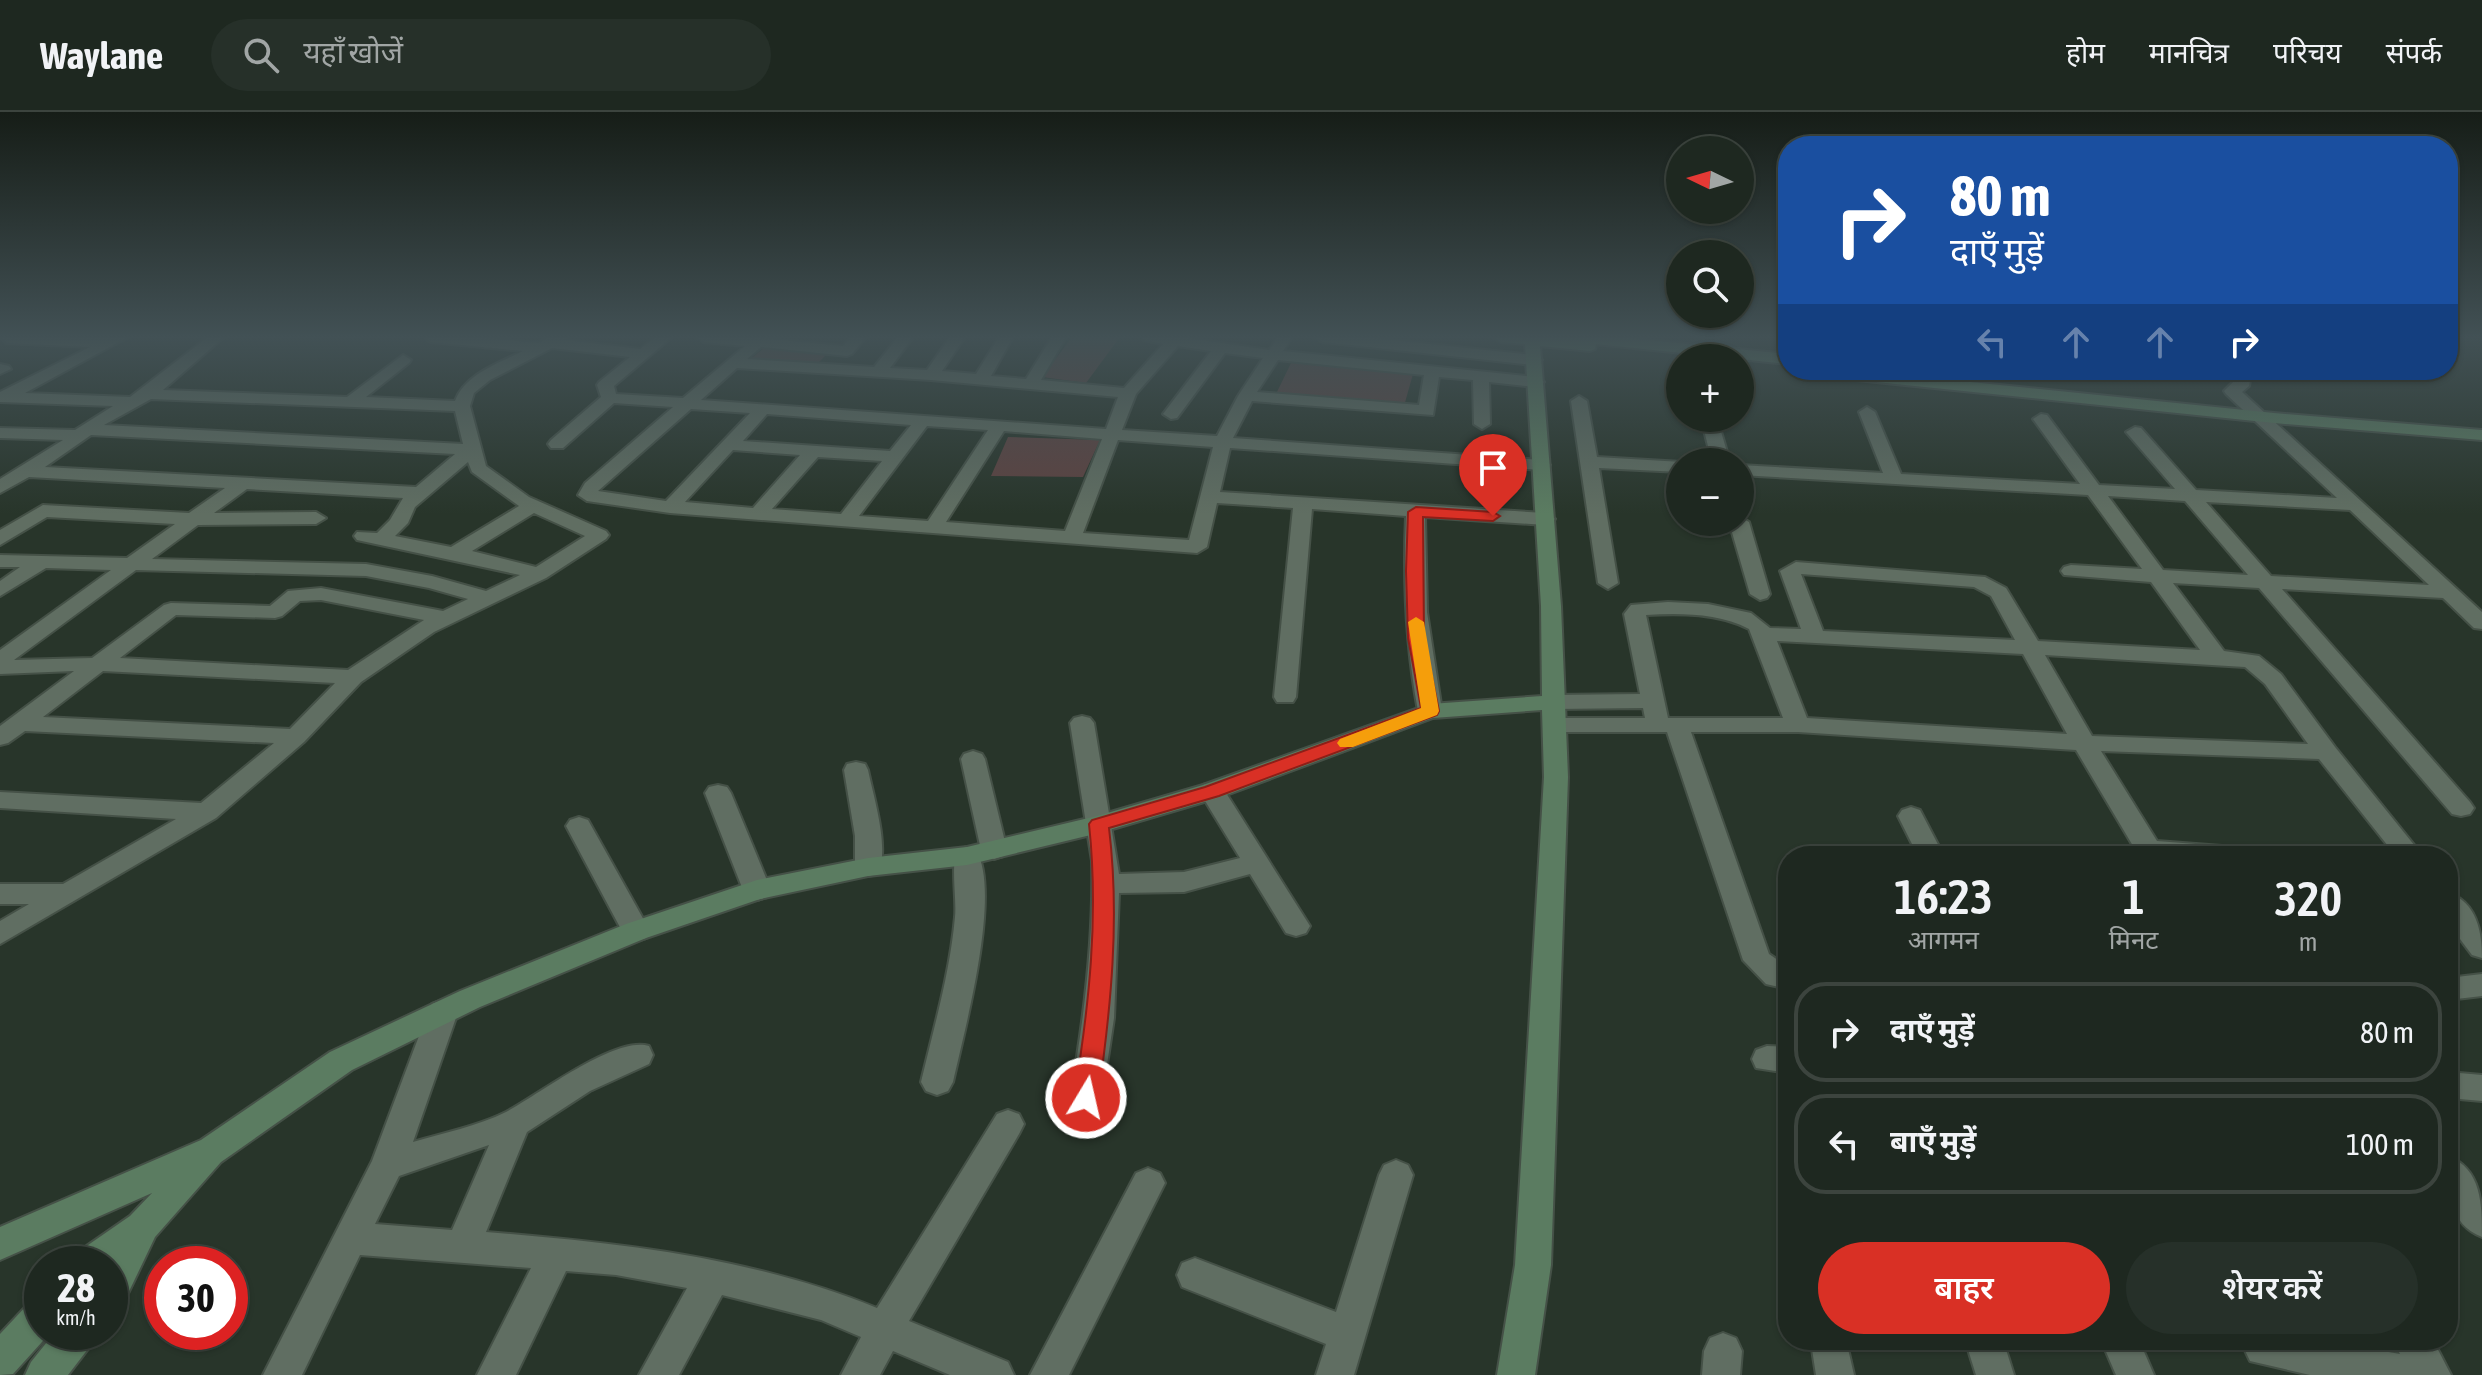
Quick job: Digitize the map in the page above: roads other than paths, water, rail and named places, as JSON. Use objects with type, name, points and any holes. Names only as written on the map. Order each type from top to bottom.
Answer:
[{"type":"main road","points":[[1516,1375],[1533,1265],[1556,777],[1537,396]]},
{"type":"main road","points":[[2116,396],[2482,435]]},
{"type":"main road","points":[[2251,410],[2482,426]]},
{"type":"main road","points":[[0,1244],[213,1150],[341,1061],[443,1012],[636,931],[757,890],[868,867],[980,853],[1099,824],[1212,791],[1430,711],[1555,713]]},
{"type":"main road","points":[[116,1246],[142,1227],[213,1150]]},
{"type":"main road","points":[[128,1255],[142,1227]]},
{"type":"main road","points":[[0,1361],[24,1335]]},
{"type":"main road","points":[[44,1375],[64,1350]]},
{"type":"street","points":[[0,487],[15,474],[143,396]]},
{"type":"street","points":[[350,402],[358,396]]},
{"type":"street","points":[[0,934],[207,812],[296,737],[353,677],[426,627],[539,574],[599,535],[533,506],[478,468],[471,450],[465,399],[468,396]]},
{"type":"street","points":[[694,396],[587,491],[592,496],[670,507],[1197,547],[1212,497],[1223,441],[1246,396],[1427,411],[1429,396]]},
{"type":"street","points":[[1072,537],[1127,396]]},
{"type":"street","points":[[1171,414],[1185,396]]},
{"type":"street","points":[[1481,396],[1482,424]]},
{"type":"street","points":[[2237,396],[2482,623]]},
{"type":"street","points":[[2,397],[350,402],[465,399]]},
{"type":"street","points":[[557,444],[610,398],[1541,465]]},
{"type":"street","points":[[1579,401],[1608,583]]},
{"type":"street","points":[[670,507],[764,408]]},
{"type":"street","points":[[1867,412],[1894,478]]},
{"type":"street","points":[[846,520],[924,419]]},
{"type":"street","points":[[2041,419],[2154,576],[2217,657]]},
{"type":"street","points":[[934,526],[1000,425]]},
{"type":"street","points":[[0,433],[83,432],[471,450]]},
{"type":"street","points":[[2135,432],[2193,495],[2461,808]]},
{"type":"street","points":[[730,445],[895,457]]},
{"type":"street","points":[[471,450],[407,504],[398,523],[372,538],[455,553],[539,574]]},
{"type":"street","points":[[758,513],[813,451]]},
{"type":"street","points":[[1589,462],[1666,466]]},
{"type":"street","points":[[1754,471],[2355,505]]},
{"type":"street","points":[[15,474],[419,493]]},
{"type":"street","points":[[0,660],[243,483]]},
{"type":"street","points":[[254,519],[297,485]]},
{"type":"street","points":[[1212,497],[1545,519]]},
{"type":"street","points":[[1285,697],[1303,505]]},
{"type":"street","points":[[455,553],[533,506]]},
{"type":"street","points":[[0,539],[43,511],[192,519],[316,518]]},
{"type":"street","points":[[1416,512],[1413,571],[1416,638],[1430,711]]},
{"type":"street","points":[[1743,536],[1760,594]]},
{"type":"street","points":[[0,561],[366,570],[432,582],[490,599]]},
{"type":"street","points":[[0,590],[43,561]]},
{"type":"street","points":[[1815,637],[1790,571],[1796,568],[1978,581],[1999,592],[2084,743],[2147,846]]},
{"type":"street","points":[[2071,571],[2448,592]]},
{"type":"street","points":[[0,738],[171,609],[275,612],[295,595],[321,594],[446,618]]},
{"type":"street","points":[[1778,976],[1757,960],[1662,716],[1635,614],[1638,609],[1740,615],[1759,624],[1798,725]]},
{"type":"street","points":[[1764,634],[2251,661],[2260,666],[2402,846]]},
{"type":"street","points":[[0,667],[100,664],[353,677]]},
{"type":"street","points":[[1555,713],[1662,716],[2084,743],[2326,752]]},
{"type":"street","points":[[20,723],[296,737]]},
{"type":"street","points":[[1082,723],[1106,884],[1099,1018],[1086,1098]]},
{"type":"street","points":[[937,1082],[970,926],[971,883],[980,853],[973,759]]},
{"type":"street","points":[[856,770],[868,836],[868,867]]},
{"type":"street","points":[[1212,791],[1296,926]]},
{"type":"street","points":[[718,793],[757,890]]},
{"type":"street","points":[[0,800],[207,812]]},
{"type":"street","points":[[1911,816],[1926,846]]},
{"type":"street","points":[[579,826],[636,931]]},
{"type":"street","points":[[1106,884],[1184,882],[1258,862]]},
{"type":"street","points":[[0,894],[69,894]]},
{"type":"street","points":[[2458,916],[2482,947]]},
{"type":"street","points":[[2458,988],[2482,985]]},
{"type":"street","points":[[282,1375],[387,1165],[443,1012]]},
{"type":"street","points":[[387,1165],[515,1123],[579,1082],[638,1055]]},
{"type":"street","points":[[2458,1086],[2482,1088]]},
{"type":"street","points":[[463,1246],[515,1123]]},
{"type":"street","points":[[860,1375],[1008,1124]]},
{"type":"street","points":[[1335,1375],[1396,1175]]},
{"type":"street","points":[[1049,1375],[1148,1183]]},
{"type":"street","points":[[2458,1189],[2482,1221]]},
{"type":"street","points":[[353,1238],[645,1262],[713,1276],[823,1303],[995,1375]]},
{"type":"street","points":[[496,1375],[557,1253]]},
{"type":"street","points":[[1195,1275],[1346,1334]]},
{"type":"street","points":[[658,1375],[713,1276]]},
{"type":"street","points":[[1987,1350],[1995,1375]]},
{"type":"street","points":[[2124,1350],[2135,1375]]},
{"type":"street","points":[[2274,1350],[2410,1375]]},
{"type":"street","points":[[2418,1350],[2432,1375]]}]
